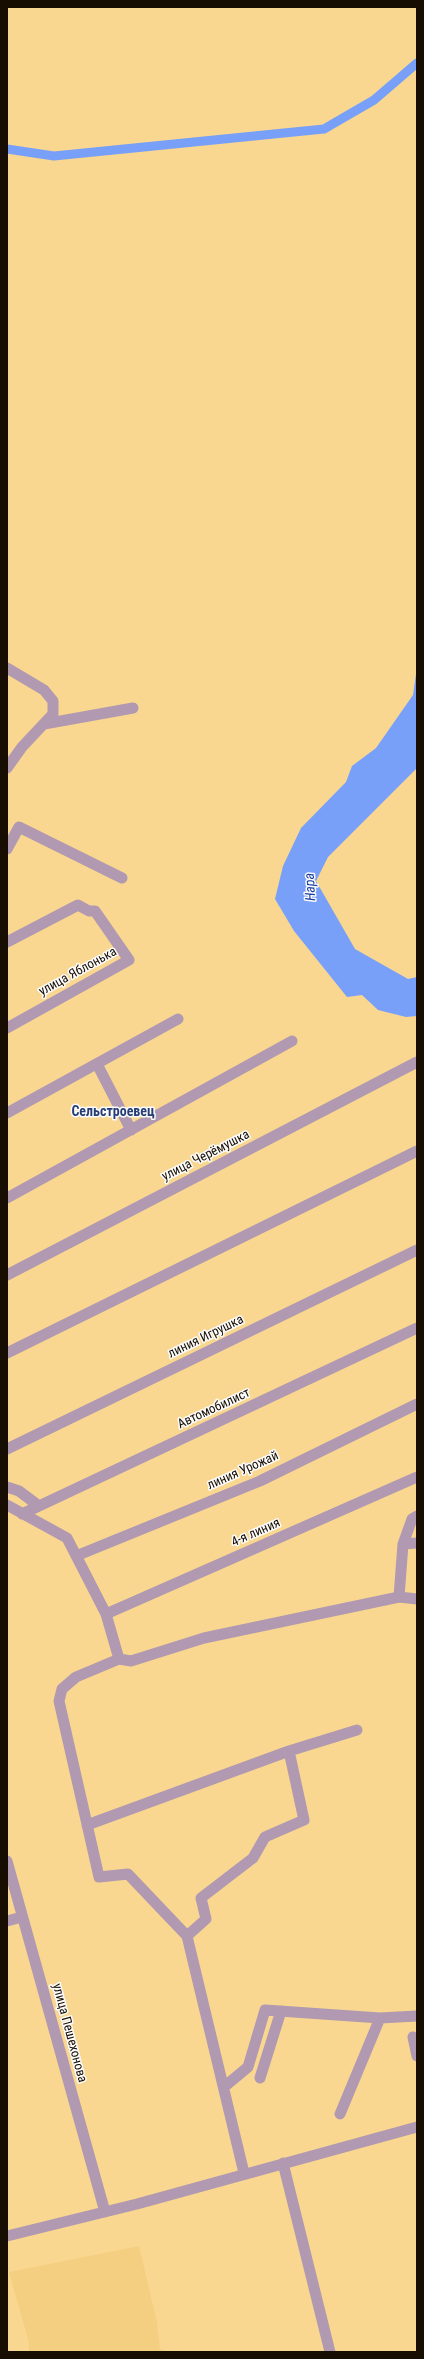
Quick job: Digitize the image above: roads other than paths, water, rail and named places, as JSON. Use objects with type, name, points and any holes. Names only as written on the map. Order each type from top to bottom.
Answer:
[{"type":"street","points":[[7,668],[44,690],[53,700],[53,714],[22,747],[7,768]]},
{"type":"street","points":[[44,724],[133,708]]},
{"type":"street","points":[[7,849],[19,827],[122,878]]},
{"type":"street","name":"улица Яблонька","points":[[7,942],[78,905],[89,911],[95,911],[129,960],[7,1028]]},
{"type":"street","points":[[7,1113],[178,1020]]},
{"type":"street","points":[[7,1198],[292,1041]]},
{"type":"street","name":"улица Черёмушка","points":[[7,1275],[417,1062]]},
{"type":"street","points":[[97,1064],[132,1130]]},
{"type":"street","points":[[7,1353],[417,1151]]},
{"type":"street","name":"линия Игрушка","points":[[7,1449],[417,1250]]},
{"type":"street","name":"Автомобилист","points":[[22,1514],[417,1328]]},
{"type":"street","name":"линия Урожай","points":[[76,1556],[260,1481],[417,1404]]},
{"type":"street","name":"4-я линия","points":[[106,1614],[417,1477]]},
{"type":"street","points":[[7,1487],[19,1490],[39,1506]]},
{"type":"street","points":[[7,1505],[66,1538],[106,1614],[119,1659]]},
{"type":"street","points":[[399,1596],[403,1544],[412,1519],[417,1516]]},
{"type":"street","points":[[403,1544],[417,1543]]},
{"type":"street","points":[[244,2173],[187,1936],[128,1874],[99,1877],[59,1701],[62,1690],[76,1677],[119,1659],[131,1661],[204,1638],[399,1596],[417,1599]]},
{"type":"street","points":[[87,1825],[289,1751],[356,1730]]},
{"type":"street","points":[[187,1936],[206,1920],[202,1898],[253,1858],[265,1837],[304,1820],[289,1751]]},
{"type":"street","name":"улица Пешехонова","points":[[7,1861],[105,2212]]},
{"type":"street","points":[[7,1921],[22,1917]]},
{"type":"street","points":[[224,2087],[248,2067],[265,2010],[380,2018],[417,2016]]},
{"type":"street","points":[[260,2078],[281,2012]]},
{"type":"street","points":[[340,2114],[380,2018]]},
{"type":"street","points":[[413,2037],[417,2056]]},
{"type":"street","points":[[7,2236],[105,2212],[417,2127]]},
{"type":"street","points":[[283,2163],[330,2352]]},
{"type":"water","points":[[417,540],[417,657],[416,544]]},
{"type":"water","name":"Нара","points":[[417,667],[417,768],[328,857],[316,881],[355,949],[408,979],[417,977],[417,1016],[406,1017],[378,1010],[362,995],[347,997],[294,931],[275,899],[283,866],[301,828],[346,782],[352,766],[376,748],[413,695]]},
{"type":"waterway","points":[[7,149],[54,156],[324,129],[374,100],[417,63]]},
{"type":"district","name":"Сельстроевец","points":[[113,1112]]}]
